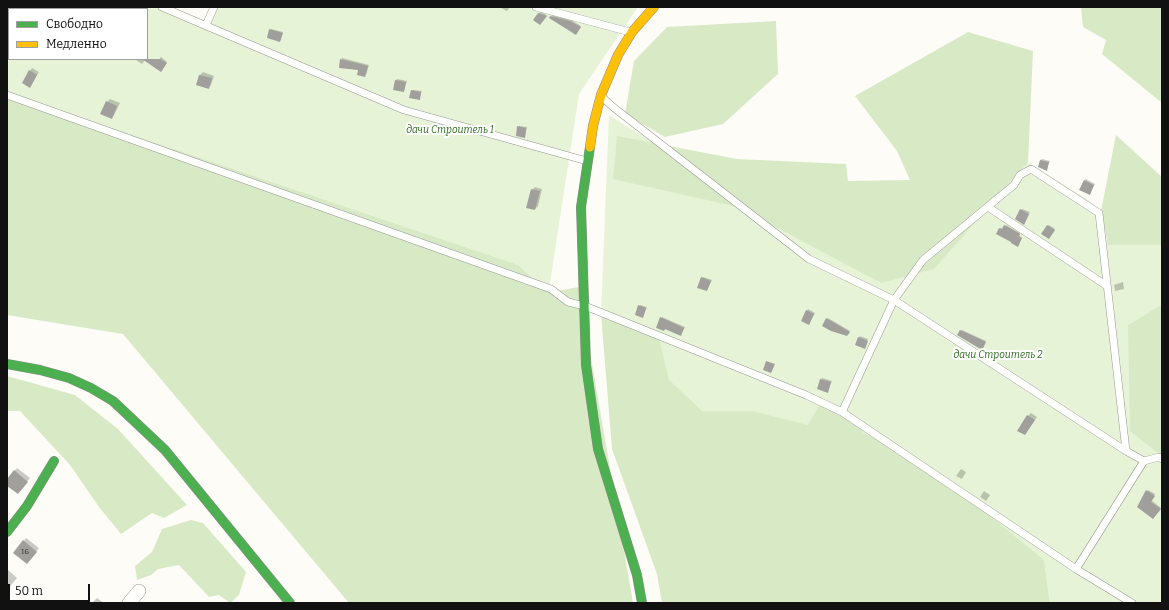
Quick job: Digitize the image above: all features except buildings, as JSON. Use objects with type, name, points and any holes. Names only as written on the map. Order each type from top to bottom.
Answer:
[{"type":"main road","points":[[642,603],[637,575],[598,449],[586,365],[582,207],[593,126],[601,95],[615,62],[632,32],[654,7]]},
{"type":"main road","points":[[7,364],[40,370],[69,378],[91,388],[113,401],[165,450],[290,603]]},
{"type":"main road","points":[[7,532],[27,506],[54,462]]},
{"type":"street","points":[[129,603],[139,591]]},
{"type":"lane","points":[[162,7],[404,110],[587,162]]},
{"type":"lane","points":[[206,25],[214,7]]},
{"type":"lane","points":[[536,7],[632,32]]},
{"type":"lane","points":[[7,95],[550,289],[568,302],[585,306],[806,395],[842,412],[1076,569],[1132,603]]},
{"type":"lane","points":[[601,95],[614,107],[809,259],[894,300],[1126,451],[1144,461]]},
{"type":"lane","points":[[842,412],[894,300],[923,260],[1014,185],[1020,175],[1030,169],[1099,213],[1126,451]]},
{"type":"lane","points":[[988,207],[1107,286]]},
{"type":"lane","points":[[1076,569],[1144,461],[1159,457],[1162,459]]},
{"type":"green space","name":"дачи Строитель 1","points":[[7,7],[162,7],[206,25],[212,7],[638,7],[579,94],[548,296],[7,97]]},
{"type":"green space","points":[[1081,7],[1162,7],[1162,103],[1102,54],[1106,40],[1083,27]]},
{"type":"green space","points":[[776,21],[778,74],[723,124],[665,137],[625,114],[634,61],[667,27]]},
{"type":"green space","points":[[968,32],[1033,51],[1028,162],[934,269],[881,283],[738,207],[613,179],[617,136],[737,159],[846,164],[848,181],[910,180],[897,151],[855,96]]},
{"type":"green space","points":[[7,93],[518,265],[546,291],[557,291],[579,287],[633,603],[349,603],[123,334],[7,315]]},
{"type":"green space","name":"дачи Строитель 2","points":[[609,115],[880,283],[1028,162],[1088,200],[1101,211],[1108,245],[1162,245],[1162,304],[1128,325],[1162,456],[1162,603],[1050,603],[1044,560],[685,422],[601,314]]},
{"type":"green space","points":[[1116,135],[1162,177],[1162,245],[1108,245],[1101,211]]},
{"type":"green space","points":[[1162,304],[1162,456],[1130,431],[1128,325]]},
{"type":"green space","points":[[601,314],[659,339],[669,380],[702,411],[752,411],[808,425],[821,402],[853,414],[863,433],[897,448],[930,467],[1044,560],[1050,603],[662,603],[657,574],[612,449]]},
{"type":"green space","points":[[7,376],[75,395],[118,429],[187,505],[164,518],[152,513],[121,534],[99,507],[70,465],[20,411],[7,411]]},
{"type":"green space","points":[[191,520],[203,523],[246,572],[239,595],[230,603],[219,595],[209,597],[179,565],[158,569],[151,575],[137,580],[135,566],[152,552],[162,529]]},
{"type":"traffic: fast","points":[[590,147],[581,207],[586,365],[598,449],[637,575],[642,603]]},
{"type":"traffic: fast","points":[[7,364],[40,370],[69,378],[91,388],[113,401],[165,450],[290,603]]},
{"type":"traffic: fast","points":[[7,532],[27,506],[54,461]]},
{"type":"traffic: slow","points":[[590,147],[593,126],[601,95],[618,55],[632,32],[654,7]]}]
